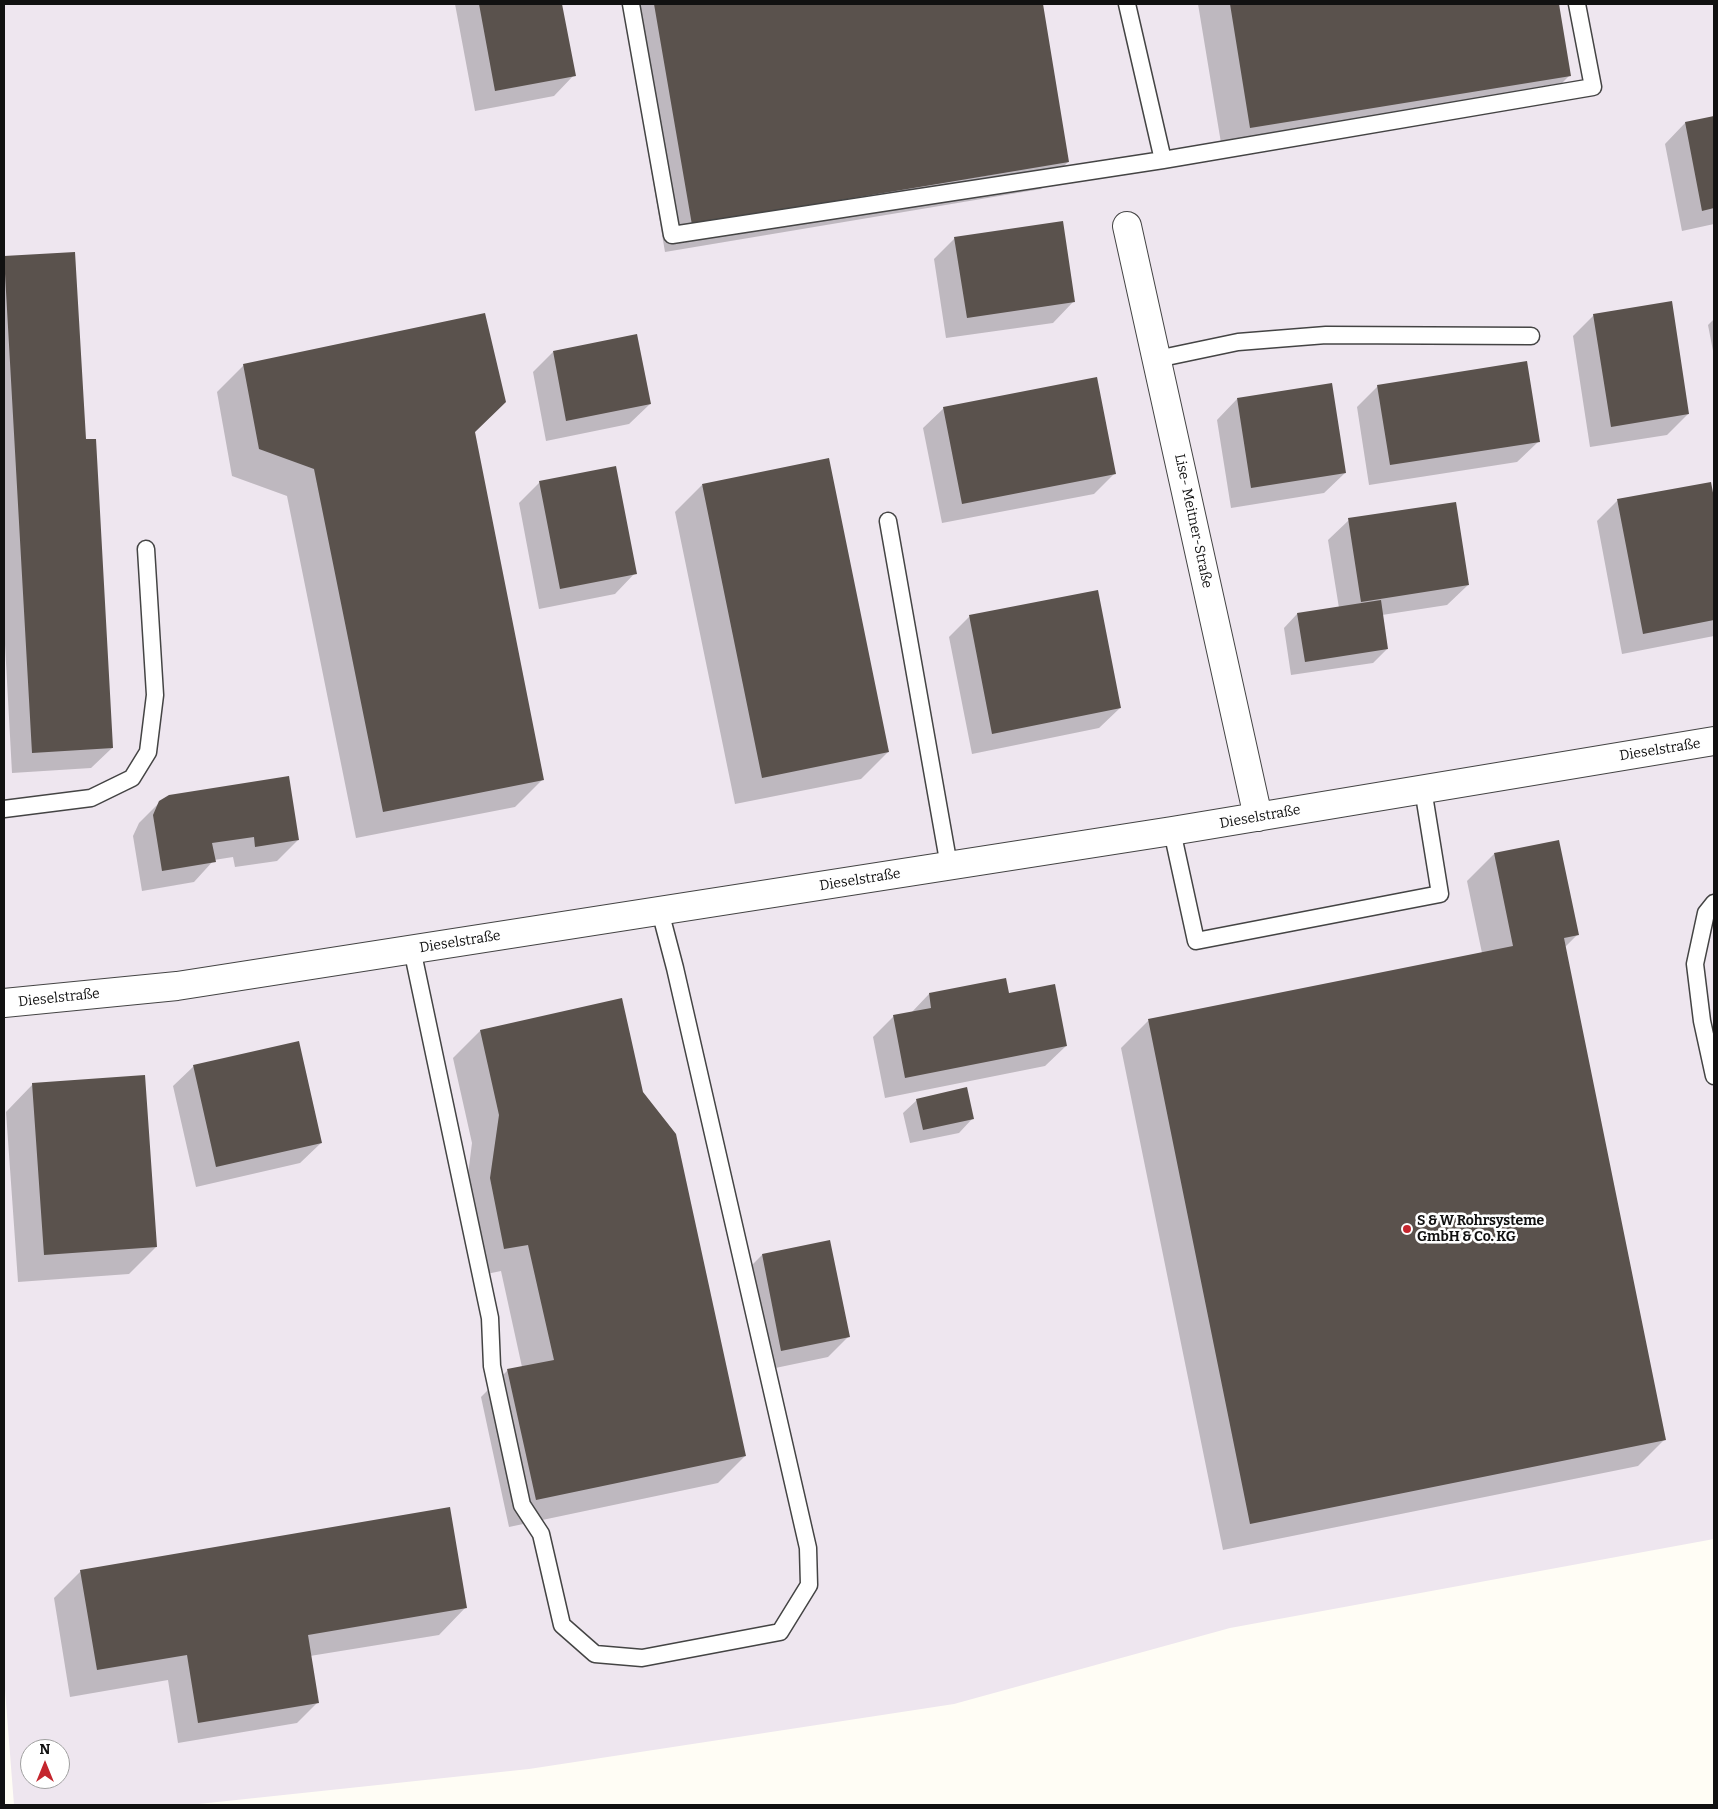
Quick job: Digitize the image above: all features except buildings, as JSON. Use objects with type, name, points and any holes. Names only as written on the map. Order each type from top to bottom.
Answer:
[{"type":"street","name":"Lise- Meitner-Straße","points":[[1127,226],[1258,817]]},
{"type":"street","name":"Dieselstraße","points":[[4,1003],[177,986],[1172,831],[1714,741]]},
{"type":"lane","points":[[631,4],[672,235],[1163,160],[1593,87],[1577,4]]},
{"type":"lane","points":[[1127,4],[1163,160]]},
{"type":"lane","points":[[1157,359],[1238,342],[1326,335],[1531,336]]},
{"type":"lane","points":[[888,521],[949,866]]},
{"type":"lane","points":[[4,809],[91,798],[132,778],[148,752],[155,695],[146,549]]},
{"type":"lane","points":[[1172,831],[1196,942],[1440,894],[1423,789]]},
{"type":"lane","points":[[1714,903],[1706,913],[1695,964],[1702,1021],[1714,1076]]},
{"type":"lane","points":[[412,949],[490,1318],[492,1366],[522,1505],[541,1534],[562,1625],[595,1654],[642,1658],[780,1632],[809,1585],[808,1548],[675,968],[660,911]]},
{"type":"shaded area","points":[[4,4],[1714,4],[1714,1539],[1230,1628],[954,1704],[529,1769],[189,1805],[14,1805],[4,1677]]},
{"type":"place","name":"S & W Rohrsysteme GmbH & Co. KG","points":[[1407,1229]]}]
